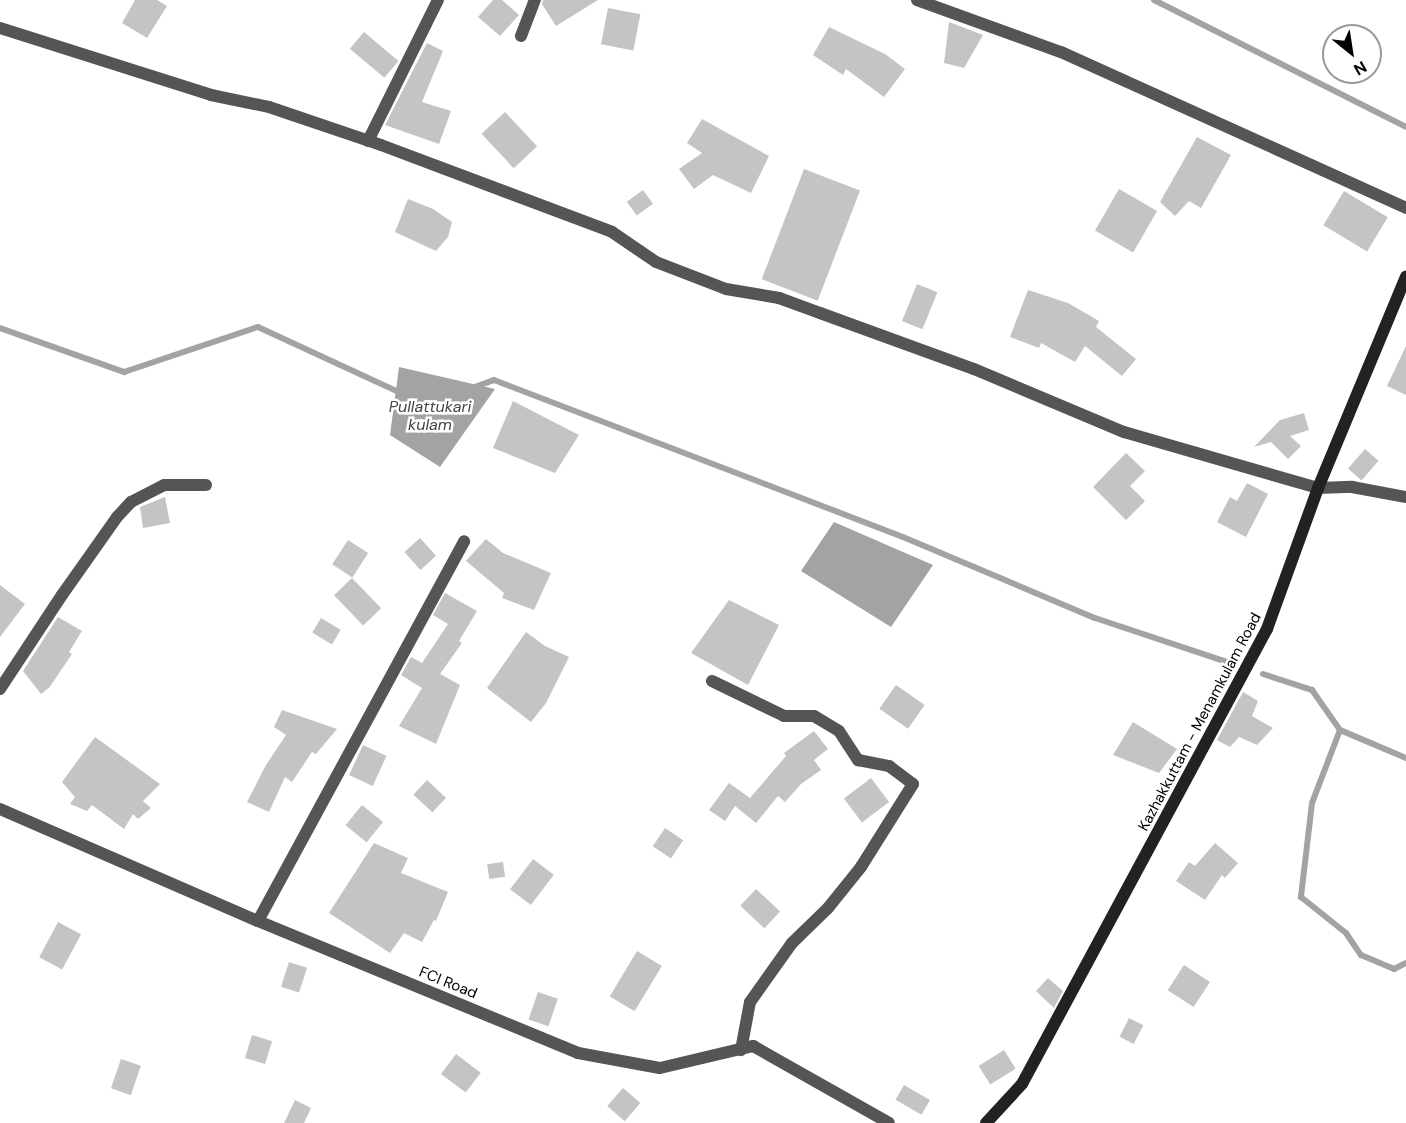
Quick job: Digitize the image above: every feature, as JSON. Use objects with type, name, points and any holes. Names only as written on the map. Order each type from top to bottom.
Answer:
[{"type":"main road","name":"Kazhakkuttam - Menamkulam Road","points":[[986,1123],[1022,1084],[1262,640],[1318,488],[1406,277]]},
{"type":"street","points":[[368,141],[438,0]]},
{"type":"street","points":[[521,36],[535,0]]},
{"type":"street","points":[[917,0],[1061,52],[1406,208]]},
{"type":"street","points":[[0,28],[211,95],[269,107],[368,141],[612,232],[656,262],[726,289],[779,298],[975,369],[1124,432],[1318,488],[1352,487],[1406,497]]},
{"type":"street","points":[[0,688],[75,576],[131,502],[164,485],[206,485]]},
{"type":"street","points":[[258,921],[464,541]]},
{"type":"street","points":[[712,681],[784,716],[814,716],[839,730],[858,760],[889,766],[913,784],[861,867],[828,908],[792,943],[750,1002],[741,1050]]},
{"type":"street","name":"FCI Road","points":[[0,808],[258,921],[578,1053],[660,1068],[753,1047],[889,1123]]},
{"type":"water","name":"Pullattukari kulam","points":[[399,367],[495,389],[440,467],[390,435]]},
{"type":"water","points":[[834,522],[933,565],[891,627],[801,571]]},
{"type":"building","points":[[135,0],[157,0],[167,6],[147,38],[122,23]]},
{"type":"building","points":[[493,0],[502,0],[519,15],[500,36],[478,17]]},
{"type":"building","points":[[543,0],[598,0],[556,26],[542,4]]},
{"type":"building","points":[[608,8],[640,14],[633,51],[601,44]]},
{"type":"building","points":[[949,22],[983,35],[964,68],[944,63]]},
{"type":"building","points":[[829,27],[885,54],[905,69],[884,97],[846,69],[843,75],[813,55]]},
{"type":"building","points":[[364,32],[398,61],[384,78],[350,49]]},
{"type":"building","points":[[427,43],[443,51],[422,102],[451,111],[439,144],[385,125]]},
{"type":"building","points":[[505,112],[537,146],[514,168],[482,134]]},
{"type":"building","points":[[702,119],[769,156],[751,193],[713,175],[694,189],[679,169],[702,153],[687,143]]},
{"type":"building","points":[[1197,137],[1231,155],[1201,208],[1189,201],[1175,216],[1160,202]]},
{"type":"building","points":[[804,169],[860,191],[818,301],[762,279]]},
{"type":"building","points":[[1119,189],[1157,211],[1133,253],[1095,231]]},
{"type":"building","points":[[643,190],[653,204],[637,216],[627,202]]},
{"type":"building","points":[[1344,191],[1388,217],[1367,252],[1323,225]]},
{"type":"building","points":[[408,199],[433,209],[452,222],[448,237],[436,251],[395,232]]},
{"type":"building","points":[[917,284],[937,292],[922,329],[902,321]]},
{"type":"building","points":[[1028,290],[1068,303],[1099,321],[1096,327],[1136,359],[1122,376],[1085,346],[1075,362],[1041,343],[1039,348],[1010,337]]},
{"type":"building","points":[[1406,346],[1406,395],[1387,386]]},
{"type":"building","points":[[513,401],[579,435],[555,473],[493,448]]},
{"type":"building","points":[[1304,413],[1309,430],[1290,436],[1301,446],[1288,459],[1271,442],[1254,447],[1280,420]]},
{"type":"building","points":[[1365,449],[1379,461],[1362,480],[1348,469]]},
{"type":"building","points":[[1126,453],[1145,471],[1130,486],[1145,501],[1126,520],[1093,487]]},
{"type":"building","points":[[1247,483],[1268,494],[1246,537],[1217,522],[1230,497],[1237,501]]},
{"type":"building","points":[[165,497],[170,523],[143,528],[140,507]]},
{"type":"building","points":[[420,538],[436,556],[420,570],[404,552]]},
{"type":"building","points":[[486,539],[503,553],[551,573],[534,610],[502,598],[504,593],[466,561]]},
{"type":"building","points":[[348,540],[368,553],[352,577],[332,564]]},
{"type":"building","points":[[352,578],[381,608],[363,626],[334,595]]},
{"type":"building","points":[[0,585],[25,604],[0,637]]},
{"type":"building","points":[[445,593],[477,611],[459,641],[462,643],[440,674],[460,685],[436,744],[399,726],[422,688],[401,675],[411,657],[422,663],[448,624],[433,615]]},
{"type":"building","points":[[729,600],[779,625],[748,685],[691,653]]},
{"type":"building","points":[[58,617],[82,631],[69,652],[72,654],[49,688],[41,694],[23,671]]},
{"type":"building","points":[[321,618],[341,630],[332,644],[312,633]]},
{"type":"building","points":[[526,632],[545,646],[569,657],[546,703],[531,722],[487,688]]},
{"type":"building","points":[[896,685],[925,705],[908,729],[879,709]]},
{"type":"building","points":[[1243,692],[1258,701],[1252,716],[1273,728],[1257,745],[1239,737],[1230,747],[1217,740]]},
{"type":"building","points":[[282,710],[337,729],[316,754],[312,752],[292,782],[285,777],[269,812],[247,802],[266,765],[286,735],[274,727]]},
{"type":"building","points":[[1133,722],[1177,749],[1159,773],[1113,755]]},
{"type":"building","points":[[814,731],[828,749],[814,760],[821,770],[801,784],[785,802],[778,796],[756,823],[735,806],[725,821],[709,810],[729,783],[750,798],[786,756],[784,753]]},
{"type":"building","points":[[95,737],[160,784],[143,801],[151,808],[138,819],[133,814],[124,829],[92,805],[87,811],[70,804],[75,797],[62,782]]},
{"type":"building","points":[[363,745],[387,756],[373,786],[349,775]]},
{"type":"building","points":[[871,778],[889,802],[862,822],[844,798]]},
{"type":"building","points":[[427,780],[446,798],[432,812],[413,795]]},
{"type":"building","points":[[362,805],[383,822],[367,842],[346,825]]},
{"type":"building","points":[[665,828],[683,840],[671,859],[653,846]]},
{"type":"building","points":[[374,843],[408,858],[401,873],[448,892],[436,921],[434,920],[422,942],[404,933],[390,953],[329,913]]},
{"type":"building","points":[[1215,843],[1238,863],[1225,878],[1222,875],[1205,900],[1176,881],[1189,862],[1195,866]]},
{"type":"building","points":[[533,859],[554,875],[531,905],[510,889]]},
{"type":"building","points":[[503,862],[505,877],[489,879],[487,864]]},
{"type":"building","points":[[756,889],[780,912],[764,928],[740,906]]},
{"type":"building","points":[[58,922],[81,934],[62,970],[39,957]]},
{"type":"building","points":[[637,951],[662,966],[635,1011],[610,996]]},
{"type":"building","points":[[289,962],[307,968],[299,993],[281,987]]},
{"type":"building","points":[[1184,965],[1210,982],[1194,1007],[1168,990]]},
{"type":"building","points":[[1048,978],[1063,991],[1054,1008],[1036,991]]},
{"type":"building","points":[[538,992],[558,999],[548,1026],[529,1019]]},
{"type":"building","points":[[1129,1018],[1143,1025],[1134,1044],[1119,1037]]},
{"type":"building","points":[[252,1035],[272,1041],[265,1064],[245,1058]]},
{"type":"building","points":[[1004,1050],[1016,1069],[990,1085],[979,1066]]},
{"type":"building","points":[[456,1054],[481,1073],[466,1093],[441,1074]]},
{"type":"building","points":[[121,1059],[141,1066],[131,1095],[111,1088]]},
{"type":"building","points":[[904,1085],[930,1100],[921,1115],[896,1100]]},
{"type":"building","points":[[623,1088],[640,1103],[625,1121],[607,1106]]},
{"type":"building","points":[[295,1100],[311,1108],[304,1123],[284,1123]]},
{"type":"waterway","points":[[1154,0],[1406,127]]},
{"type":"waterway","points":[[0,328],[124,372],[258,327],[401,393]]},
{"type":"waterway","points":[[472,388],[494,380],[903,537],[1095,618],[1230,663]]},
{"type":"waterway","points":[[1263,674],[1312,690],[1340,730]]},
{"type":"waterway","points":[[1406,758],[1340,730],[1312,803],[1301,897],[1346,933],[1361,955],[1394,969],[1406,963]]}]
